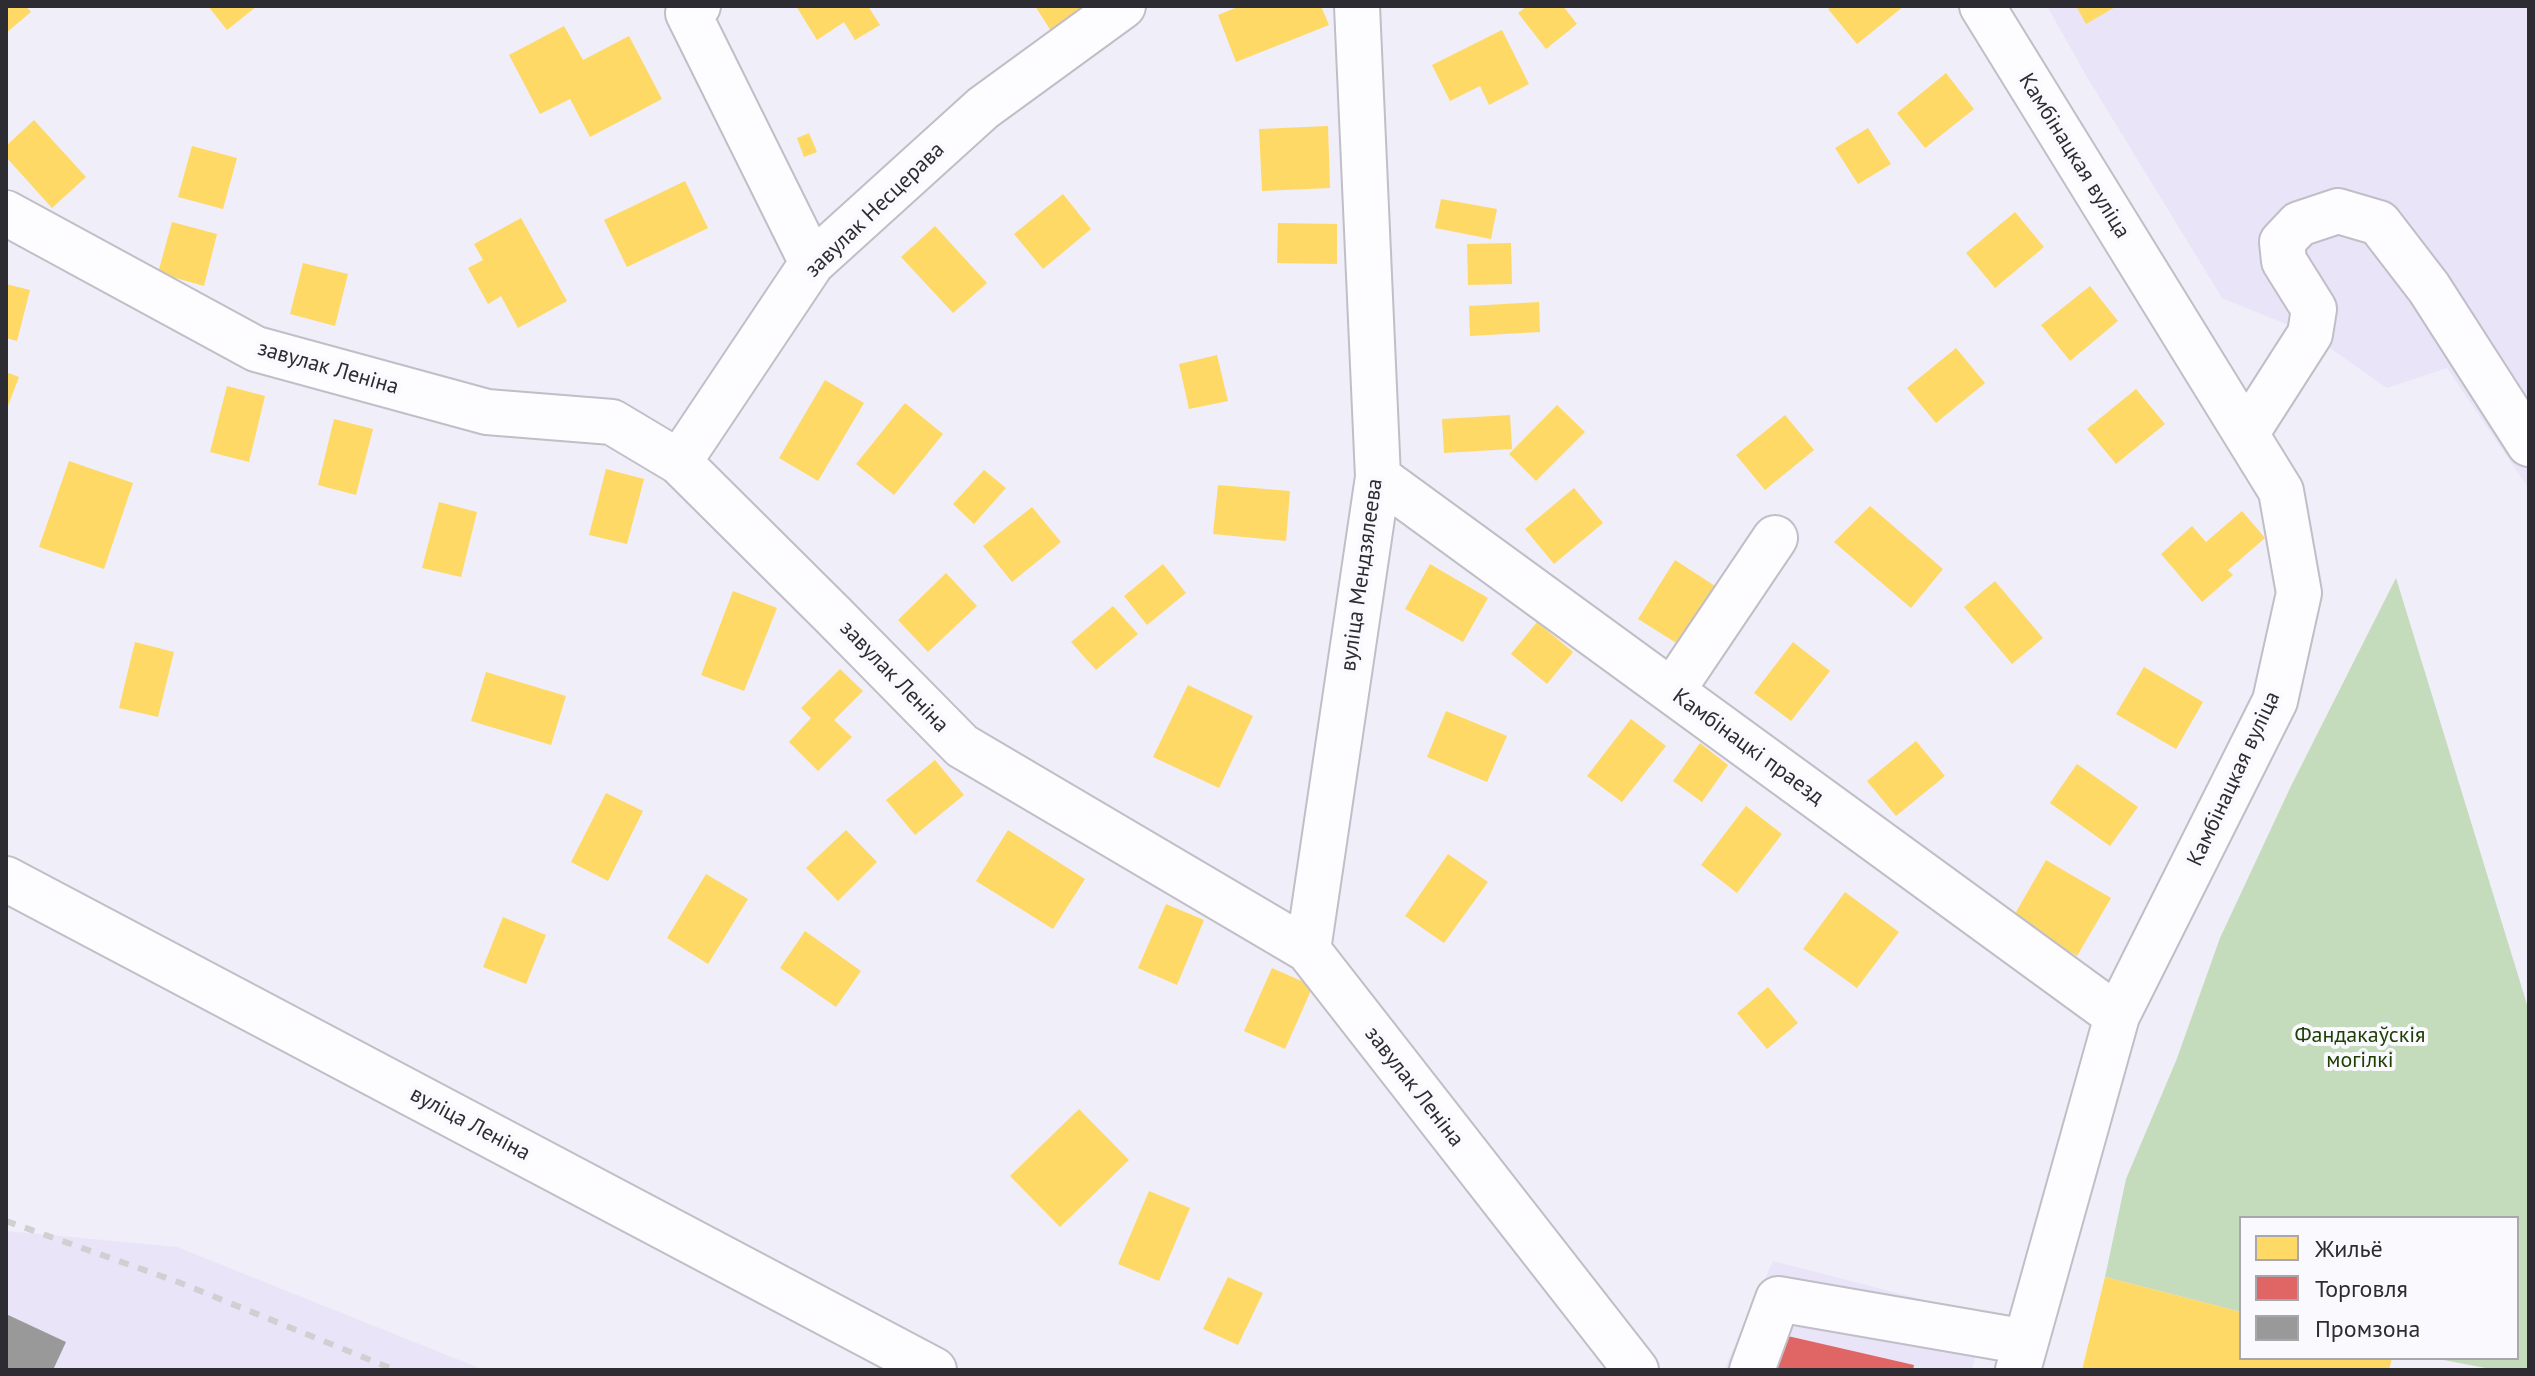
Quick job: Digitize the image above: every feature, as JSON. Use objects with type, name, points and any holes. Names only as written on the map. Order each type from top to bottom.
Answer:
[{"type":"street","points":[[698,6],[688,13],[812,263]]},
{"type":"street","name":"завулак Несцерава","points":[[679,462],[812,263],[983,108],[1123,6]]},
{"type":"street","name":"вуліца Мендзялеева","points":[[1308,950],[1378,477],[1357,6]]},
{"type":"street","name":"Камбінацкая вуліца","points":[[1982,6],[2281,491],[2299,593],[2275,701],[2117,1016],[2022,1356]]},
{"type":"street","points":[[2246,434],[2310,334],[2314,309],[2284,261],[2282,242],[2299,224],[2338,211],[2379,223],[2429,288],[2529,444]]},
{"type":"street","name":"завулак Леніна","points":[[6,213],[256,349],[487,412],[612,422],[679,462],[962,746],[1308,950],[1636,1370]]},
{"type":"street","name":"Камбінацкі праезд","points":[[1378,477],[2117,1016]]},
{"type":"street","points":[[1672,691],[1775,538]]},
{"type":"street","name":"вуліца Леніна","points":[[6,879],[934,1370]]},
{"type":"street","points":[[1752,1370],[1778,1299],[2022,1356]]},
{"type":"shaded area","points":[[2047,6],[2529,6],[2529,489],[2447,368],[2387,388],[2310,334],[2222,298]]},
{"type":"shaded area","points":[[6,1231],[177,1247],[484,1370],[6,1370]]},
{"type":"shaded area","points":[[1773,1261],[1986,1316],[1972,1370],[1724,1370]]},
{"type":"green space","name":"Фандакаўскія могілкі","points":[[2396,578],[2529,1011],[2529,1370],[2496,1370],[2444,1360],[2519,1360],[2519,1216],[2239,1216],[2239,1311],[2105,1277],[2126,1179],[2176,1061],[2220,938],[2291,786]]},
{"type":"building: Жильё","points":[[6,6],[26,6],[31,12],[6,33]]},
{"type":"building: Жильё","points":[[208,6],[257,6],[227,30]]},
{"type":"building: Жильё","points":[[796,6],[868,6],[880,25],[855,40],[844,22],[817,40]]},
{"type":"building: Жильё","points":[[1035,6],[1094,6],[1053,34]]},
{"type":"building: Жильё","points":[[1240,6],[1321,6],[1329,25],[1236,62],[1218,15]]},
{"type":"building: Жильё","points":[[1527,6],[1563,6],[1577,24],[1546,49],[1518,13]]},
{"type":"building: Жильё","points":[[1832,6],[1904,6],[1857,44],[1828,9]]},
{"type":"building: Жильё","points":[[2076,6],[2117,6],[2086,24]]},
{"type":"building: Жильё","points":[[564,26],[583,60],[629,36],[662,99],[590,137],[570,99],[540,114],[509,55]]},
{"type":"building: Жильё","points":[[1502,30],[1529,84],[1489,105],[1480,86],[1450,101],[1432,65]]},
{"type":"building: Жильё","points":[[1946,73],[1974,109],[1925,148],[1897,113]]},
{"type":"building: Жильё","points":[[34,120],[86,177],[52,208],[6,157],[6,146]]},
{"type":"building: Жильё","points":[[1328,126],[1330,188],[1262,191],[1259,129]]},
{"type":"building: Жильё","points":[[1868,128],[1891,164],[1858,184],[1835,148]]},
{"type":"building: Жильё","points":[[809,133],[817,152],[804,157],[797,138]]},
{"type":"building: Жильё","points":[[192,146],[237,158],[223,209],[178,197]]},
{"type":"building: Жильё","points":[[685,181],[708,228],[627,267],[604,220]]},
{"type":"building: Жильё","points":[[1063,194],[1091,229],[1043,269],[1014,234]]},
{"type":"building: Жильё","points":[[1441,199],[1497,209],[1491,239],[1435,228]]},
{"type":"building: Жильё","points":[[2015,212],[2044,247],[1995,288],[1966,253]]},
{"type":"building: Жильё","points":[[521,218],[567,301],[518,328],[501,296],[488,304],[468,268],[483,260],[474,244]]},
{"type":"building: Жильё","points":[[172,222],[217,234],[204,286],[158,273]]},
{"type":"building: Жильё","points":[[1278,223],[1337,224],[1337,264],[1277,263]]},
{"type":"building: Жильё","points":[[935,226],[987,283],[953,313],[901,257]]},
{"type":"building: Жильё","points":[[1511,243],[1512,284],[1468,285],[1467,244]]},
{"type":"building: Жильё","points":[[303,263],[348,274],[335,326],[290,314]]},
{"type":"building: Жильё","points":[[6,284],[30,290],[17,341],[6,338]]},
{"type":"building: Жильё","points":[[2090,286],[2118,321],[2070,361],[2041,325]]},
{"type":"building: Жильё","points":[[1539,302],[1540,332],[1470,336],[1469,306]]},
{"type":"building: Жильё","points":[[1956,348],[1985,383],[1936,423],[1907,388]]},
{"type":"building: Жильё","points":[[1217,355],[1228,401],[1189,409],[1179,364]]},
{"type":"building: Жильё","points":[[6,372],[19,377],[6,411]]},
{"type":"building: Жильё","points":[[825,380],[864,403],[818,481],[779,458]]},
{"type":"building: Жильё","points":[[227,386],[265,396],[249,462],[210,452]]},
{"type":"building: Жильё","points":[[2136,389],[2165,424],[2116,464],[2087,429]]},
{"type":"building: Жильё","points":[[905,403],[943,434],[894,495],[856,464]]},
{"type":"building: Жильё","points":[[1557,405],[1585,432],[1536,481],[1509,454]]},
{"type":"building: Жильё","points":[[1510,415],[1512,449],[1444,453],[1442,419]]},
{"type":"building: Жильё","points":[[1785,415],[1814,450],[1765,490],[1736,455]]},
{"type":"building: Жильё","points":[[334,419],[373,429],[356,495],[318,485]]},
{"type":"building: Жильё","points":[[69,461],[133,483],[104,569],[39,547]]},
{"type":"building: Жильё","points":[[606,469],[644,479],[627,544],[589,535]]},
{"type":"building: Жильё","points":[[984,470],[1006,488],[974,524],[953,504]]},
{"type":"building: Жильё","points":[[1218,485],[1290,491],[1286,541],[1213,534]]},
{"type":"building: Жильё","points":[[1574,488],[1603,523],[1554,564],[1525,529]]},
{"type":"building: Жильё","points":[[439,502],[477,512],[461,577],[422,568]]},
{"type":"building: Жильё","points":[[1870,506],[1943,569],[1911,608],[1834,542]]},
{"type":"building: Жильё","points":[[1032,507],[1061,542],[1012,582],[983,546]]},
{"type":"building: Жильё","points":[[2242,511],[2265,538],[2228,570],[2233,575],[2202,602],[2161,554],[2192,526],[2206,542]]},
{"type":"building: Жильё","points":[[1675,560],[1715,586],[1678,644],[1638,619]]},
{"type":"building: Жильё","points":[[1163,564],[1186,593],[1147,625],[1124,596]]},
{"type":"building: Жильё","points":[[1430,564],[1488,598],[1463,642],[1405,609]]},
{"type":"building: Жильё","points":[[946,573],[977,606],[928,652],[898,620]]},
{"type":"building: Жильё","points":[[1995,581],[2043,638],[2012,664],[1964,607]]},
{"type":"building: Жильё","points":[[733,591],[777,608],[744,691],[701,675]]},
{"type":"building: Жильё","points":[[1113,606],[1138,634],[1096,670],[1071,642]]},
{"type":"building: Жильё","points":[[1537,622],[1573,652],[1547,684],[1511,654]]},
{"type":"building: Жильё","points":[[135,642],[174,652],[158,717],[119,708]]},
{"type":"building: Жильё","points":[[1793,642],[1830,671],[1791,721],[1754,693]]},
{"type":"building: Жильё","points":[[2144,667],[2203,702],[2176,749],[2116,714]]},
{"type":"building: Жильё","points":[[840,669],[863,691],[834,720],[852,737],[818,771],[789,742],[811,718],[801,708]]},
{"type":"building: Жильё","points":[[486,672],[566,696],[551,745],[471,721]]},
{"type":"building: Жильё","points":[[1188,685],[1253,716],[1219,788],[1153,757]]},
{"type":"building: Жильё","points":[[1446,711],[1507,736],[1487,782],[1427,757]]},
{"type":"building: Жильё","points":[[1631,719],[1666,746],[1622,802],[1587,776]]},
{"type":"building: Жильё","points":[[1916,741],[1945,776],[1896,816],[1867,781]]},
{"type":"building: Жильё","points":[[1700,743],[1728,765],[1702,802],[1673,781]]},
{"type":"building: Жильё","points":[[935,760],[964,795],[915,835],[886,800]]},
{"type":"building: Жильё","points":[[2077,764],[2138,807],[2110,846],[2050,803]]},
{"type":"building: Жильё","points":[[606,793],[643,811],[608,881],[571,862]]},
{"type":"building: Жильё","points":[[1746,806],[1782,834],[1737,893],[1701,865]]},
{"type":"building: Жильё","points":[[846,830],[877,862],[838,901],[806,868]]},
{"type":"building: Жильё","points":[[1008,830],[1085,879],[1053,929],[976,881]]},
{"type":"building: Жильё","points":[[1448,854],[1488,882],[1444,943],[1405,916]]},
{"type":"building: Жильё","points":[[2046,860],[2111,898],[2077,956],[2012,919]]},
{"type":"building: Жильё","points":[[706,874],[748,899],[708,964],[667,938]]},
{"type":"building: Жильё","points":[[1845,892],[1899,932],[1857,988],[1803,949]]},
{"type":"building: Жильё","points":[[1166,904],[1204,920],[1177,985],[1138,968]]},
{"type":"building: Жильё","points":[[503,917],[546,935],[526,984],[483,967]]},
{"type":"building: Жильё","points":[[805,931],[861,971],[836,1007],[780,968]]},
{"type":"building: Жильё","points":[[1272,968],[1313,986],[1285,1049],[1244,1031]]},
{"type":"building: Жильё","points":[[1768,987],[1798,1023],[1767,1049],[1737,1013]]},
{"type":"building: Жильё","points":[[1079,1109],[1129,1160],[1060,1227],[1010,1176]]},
{"type":"building: Жильё","points":[[1149,1191],[1190,1208],[1159,1281],[1118,1264]]},
{"type":"building: Жильё","points":[[1228,1277],[1263,1293],[1238,1345],[1203,1329]]},
{"type":"building: Жильё","points":[[2105,1277],[2239,1311],[2239,1360],[2392,1360],[2389,1370],[2082,1370]]},
{"type":"building: Торговля","points":[[1779,1334],[1914,1365],[1913,1370],[1769,1370]]},
{"type":"building: Промзона","points":[[6,1314],[66,1342],[53,1370],[6,1370]]},
{"type":"railway","points":[[6,1221],[178,1282],[395,1370]]}]
